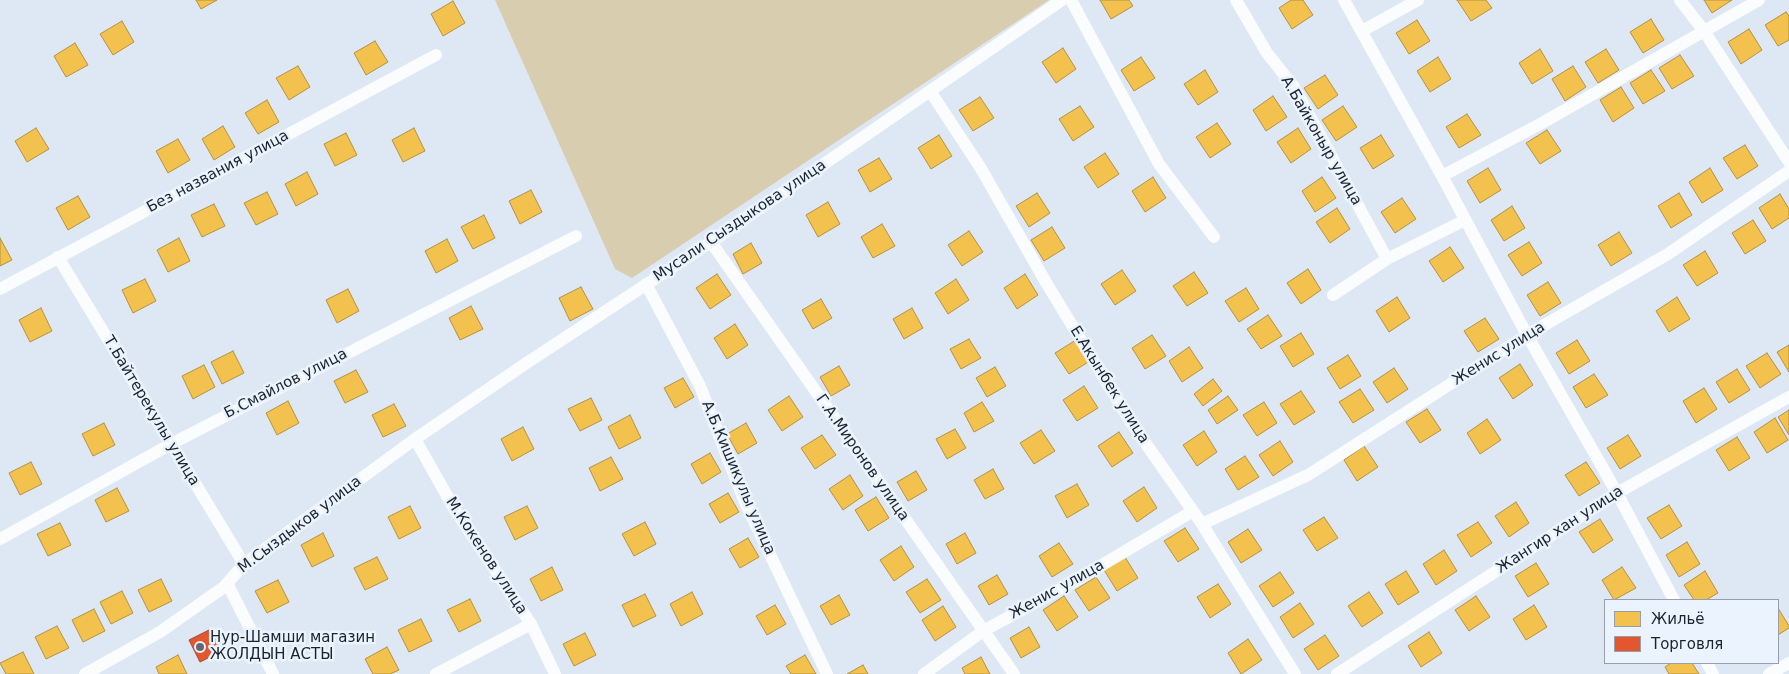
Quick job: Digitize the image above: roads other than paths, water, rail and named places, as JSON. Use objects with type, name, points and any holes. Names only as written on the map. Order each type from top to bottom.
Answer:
[{"type":"street","name":"Мусали Сыздыкова улица","points":[[415,439],[711,242],[1062,0]]},
{"type":"street","points":[[1071,0],[1159,164],[1214,237]]},
{"type":"street","name":"А.Байконыр улица","points":[[1236,0],[1267,53],[1294,88],[1387,258]]},
{"type":"street","points":[[1344,0],[1673,599]]},
{"type":"street","points":[[1362,31],[1418,0]]},
{"type":"street","points":[[1680,0],[1704,31],[1789,162]]},
{"type":"street","points":[[1442,176],[1542,123],[1759,0]]},
{"type":"street","name":"Без названия улица","points":[[0,289],[436,55]]},
{"type":"street","name":"Е.Акынбек улица","points":[[930,91],[980,166],[1047,284],[1130,421],[1202,524],[1295,674]]},
{"type":"street","name":"Женис улица","points":[[1202,524],[1308,475],[1527,335],[1668,254],[1789,172]]},
{"type":"street","points":[[1333,295],[1387,258],[1465,220]]},
{"type":"street","name":"Б.Смайлов улица","points":[[0,539],[171,444],[576,236]]},
{"type":"street","name":"Г.А.Миронов улица","points":[[711,242],[1014,674]]},
{"type":"street","name":"Т.Байтерекулы улица","points":[[58,257],[244,564]]},
{"type":"street","name":"А.Б.Кишикулы улица","points":[[646,284],[700,386],[744,500],[827,674]]},
{"type":"street","name":"Жангир хан улица","points":[[1337,674],[1616,493],[1789,397]]},
{"type":"street","name":"М.Сыздыков улица","points":[[85,674],[160,632],[224,588],[244,564],[415,439]]},
{"type":"street","name":"М.Кокенов улица","points":[[415,439],[455,510],[531,624],[555,674]]},
{"type":"street","name":"Женис улица","points":[[924,674],[983,631],[1075,581],[1193,511]]},
{"type":"street","points":[[227,583],[273,674]]},
{"type":"street","points":[[436,674],[531,624]]},
{"type":"street","points":[[1769,674],[1789,662]]},
{"type":"place","name":"Нур-Шамши магазин ЖОЛДЫН АСТЫ","points":[[200,647]]}]
